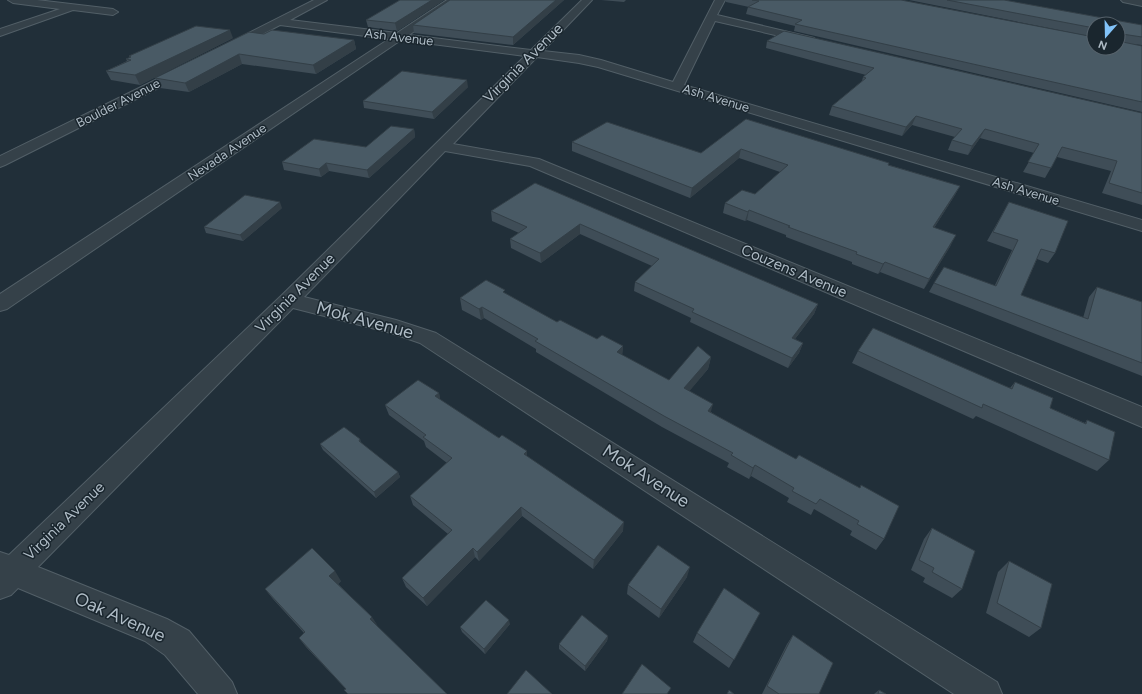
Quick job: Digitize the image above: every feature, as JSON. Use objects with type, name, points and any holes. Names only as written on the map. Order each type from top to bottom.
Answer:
[{"type":"street","points":[[13,0],[113,12]]},
{"type":"street","points":[[0,33],[94,0]]},
{"type":"street","points":[[223,50],[322,0]]},
{"type":"street","name":"Nevada Avenue","points":[[0,304],[454,0]]},
{"type":"street","name":"Virginia Avenue","points":[[4,574],[289,300],[587,0]]},
{"type":"street","points":[[677,86],[720,0]]},
{"type":"street","points":[[1126,0],[1142,3]]},
{"type":"street","points":[[711,17],[824,43]]},
{"type":"street","name":"Ash Avenue","points":[[279,22],[579,59],[601,64],[1142,226]]},
{"type":"street","name":"Boulder Avenue","points":[[0,162],[195,64]]},
{"type":"street","name":"Couzens Avenue","points":[[441,146],[534,162],[1142,417]]},
{"type":"street","name":"Mok Avenue","points":[[289,300],[396,327],[428,338],[985,694]]},
{"type":"street","name":"Oak Avenue","points":[[4,574],[156,630],[177,643],[220,694]]},
{"type":"building","points":[[400,0],[432,0],[395,23],[366,20]]},
{"type":"building","points":[[450,0],[556,0],[513,37],[413,25]]},
{"type":"building","points":[[752,0],[901,0],[1086,35],[1086,56],[1126,56],[1126,43],[1142,46],[1142,102],[795,24],[802,20],[748,7],[759,1]]},
{"type":"building","points":[[947,0],[1004,0],[1092,16],[1086,16],[1086,26]]},
{"type":"building","points":[[1126,22],[1142,25],[1142,37],[1126,35]]},
{"type":"building","points":[[196,26],[230,30],[135,75],[106,71],[131,60],[126,59],[131,57],[129,56]]},
{"type":"building","points":[[272,30],[354,40],[313,65],[239,54],[185,83],[155,78],[249,32],[264,34]]},
{"type":"building","points":[[784,31],[1142,113],[1142,193],[1109,183],[1117,161],[1062,147],[1051,168],[1028,162],[1039,144],[985,129],[972,146],[952,140],[962,129],[916,116],[906,127],[832,106],[866,78],[863,77],[874,68],[767,41]]},
{"type":"building","points":[[402,71],[467,80],[432,112],[363,101]]},
{"type":"building","points":[[746,119],[889,163],[888,165],[960,186],[933,227],[956,235],[929,279],[885,262],[883,264],[856,254],[857,252],[788,227],[790,226],[749,210],[748,212],[725,203],[742,190],[755,194],[788,165],[741,149],[692,188],[572,142],[607,122],[701,153]]},
{"type":"building","points":[[391,126],[414,129],[367,170],[326,163],[319,169],[282,162],[314,139],[366,147]]},
{"type":"building","points":[[535,183],[818,304],[792,338],[803,343],[792,358],[692,312],[694,309],[635,282],[659,259],[580,224],[540,253],[510,239],[527,227],[491,211]]},
{"type":"building","points":[[245,195],[280,202],[240,235],[204,227]]},
{"type":"building","points":[[1009,202],[1068,221],[1055,253],[1041,249],[1021,295],[1088,319],[1097,287],[1142,302],[1142,363],[934,283],[944,267],[996,286],[1018,240],[993,232]]},
{"type":"building","points":[[486,280],[505,290],[503,292],[557,322],[560,320],[597,339],[602,335],[623,346],[617,352],[669,380],[698,346],[711,357],[684,388],[713,404],[708,411],[796,459],[799,455],[860,488],[861,485],[899,506],[884,539],[857,524],[859,521],[820,499],[816,504],[792,491],[794,488],[755,465],[753,468],[731,455],[733,453],[664,416],[535,341],[538,339],[482,307],[479,309],[460,298]]},
{"type":"building","points":[[873,328],[1012,389],[1015,382],[1053,398],[1050,408],[1086,424],[1087,420],[1115,432],[1109,460],[983,404],[982,408],[858,351]]},
{"type":"building","points":[[418,380],[439,393],[435,396],[499,438],[502,435],[527,451],[524,454],[624,522],[594,560],[521,507],[477,552],[473,548],[423,598],[402,578],[452,530],[410,496],[452,458],[423,437],[426,435],[385,405]]},
{"type":"building","points":[[344,427],[398,472],[374,492],[320,444]]},
{"type":"building","points":[[932,528],[975,551],[962,589],[932,572],[934,568],[919,560]]},
{"type":"building","points":[[658,545],[690,567],[661,609],[628,585]]},
{"type":"building","points":[[312,548],[335,571],[329,576],[372,617],[370,619],[447,694],[348,694],[344,690],[346,689],[299,638],[305,632],[265,589]]},
{"type":"building","points":[[1009,561],[1052,584],[1041,628],[997,603]]},
{"type":"building","points":[[724,588],[760,613],[734,660],[697,633]]},
{"type":"building","points":[[486,600],[509,620],[484,649],[460,627]]},
{"type":"building","points":[[582,615],[608,636],[585,666],[559,644]]},
{"type":"building","points":[[793,635],[833,663],[819,694],[779,694],[767,686]]},
{"type":"building","points":[[642,664],[671,688],[667,694],[622,694]]},
{"type":"building","points":[[526,670],[552,694],[507,694]]},
{"type":"building","points":[[729,690],[734,694],[727,694]]},
{"type":"building","points":[[879,690],[886,694],[878,694]]}]
